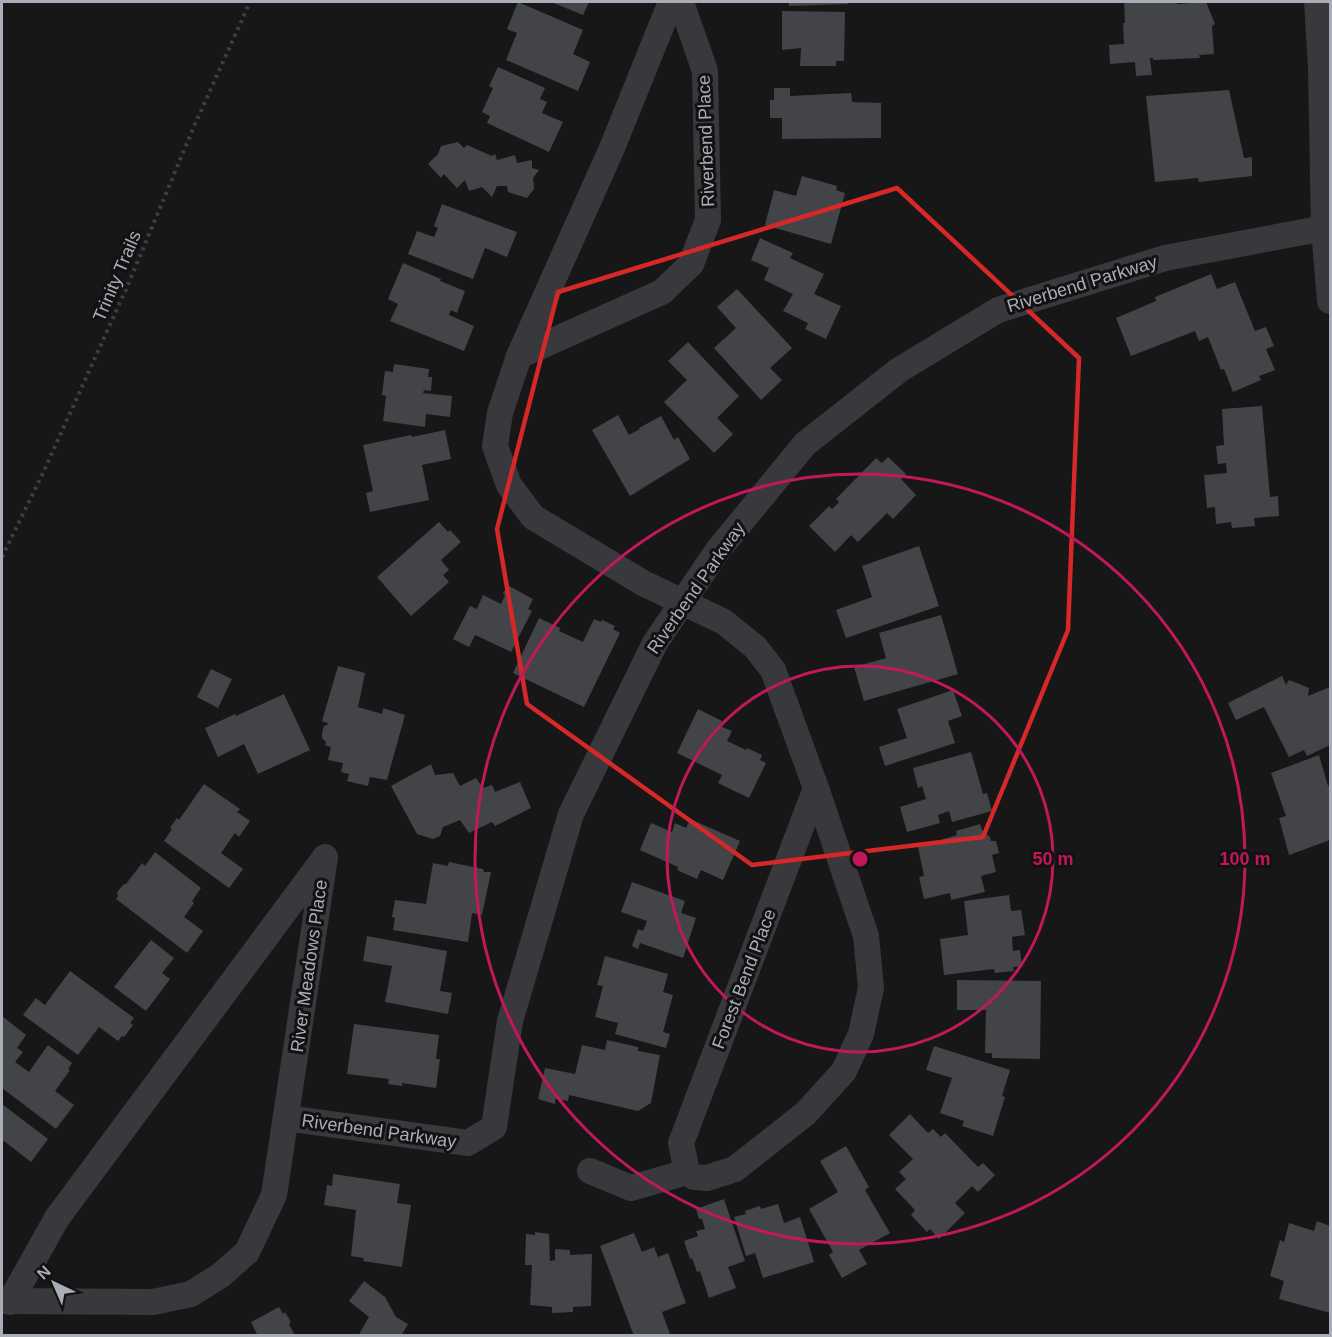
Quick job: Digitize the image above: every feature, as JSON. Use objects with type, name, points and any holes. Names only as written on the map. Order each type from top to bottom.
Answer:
[{"type":"street","points":[[591,1171],[631,1188],[687,1172],[694,1177],[707,1178],[735,1168],[806,1113],[844,1071],[861,1034],[871,988],[866,936],[773,670],[755,647],[724,622],[643,583],[533,517],[509,485],[495,446],[500,413],[519,356],[612,148],[671,2]]},
{"type":"street","name":"Riverbend Place","points":[[519,356],[662,292],[691,264],[708,220],[705,70],[681,2]]},
{"type":"street","points":[[1317,2],[1330,301]]},
{"type":"street","name":"Riverbend Parkway","points":[[286,1118],[468,1143],[494,1127],[510,1022],[571,813],[655,643],[718,550],[805,444],[899,370],[998,310],[1165,258],[1327,228]]},
{"type":"street","name":"Forest Bend Place","points":[[687,1172],[681,1143],[816,788]]},
{"type":"street","name":"River Meadows Place","points":[[325,857],[274,1195],[247,1252],[221,1275],[191,1294],[153,1302],[6,1302],[57,1218],[325,857]]},
{"type":"path","name":"Trinity Trails","points":[[2,557],[44,473],[128,287],[195,124],[250,2]]},
{"type":"highlighted area","points":[[897,188],[1079,358],[1068,630],[983,837],[752,865],[527,704],[497,529],[558,292]]},
{"type":"building","points":[[518,2],[583,30],[573,54],[590,62],[578,91],[506,60],[517,33],[507,29]]},
{"type":"building","points":[[551,2],[589,2],[583,15]]},
{"type":"building","points":[[789,2],[848,2],[848,4],[789,6]]},
{"type":"building","points":[[1124,2],[1177,2],[1177,4],[1206,2],[1215,24],[1212,26],[1214,54],[1199,55],[1200,58],[1153,60],[1150,58],[1152,75],[1136,76],[1135,62],[1110,64],[1109,45],[1124,44]]},
{"type":"building","points":[[782,11],[845,12],[844,61],[836,61],[836,66],[800,66],[801,48],[782,50]]},
{"type":"building","points":[[498,67],[545,88],[540,99],[547,102],[542,113],[563,122],[549,152],[487,123],[490,116],[482,112],[493,88],[489,86]]},
{"type":"building","points":[[774,88],[790,88],[790,96],[851,93],[852,102],[881,103],[881,138],[782,139],[782,118],[770,118],[770,100],[774,100]]},
{"type":"building","points":[[1229,90],[1244,158],[1252,157],[1252,176],[1199,182],[1198,178],[1155,182],[1146,96]]},
{"type":"building","points":[[458,142],[464,148],[467,145],[492,156],[495,154],[497,160],[515,155],[517,163],[532,160],[532,168],[539,170],[533,178],[534,189],[527,198],[508,192],[507,186],[497,186],[492,197],[482,187],[469,191],[465,180],[457,188],[444,174],[441,178],[428,164],[438,154],[441,146]]},
{"type":"building","points":[[802,176],[837,186],[836,190],[845,193],[831,244],[765,225],[774,190],[796,196]]},
{"type":"building","points":[[442,204],[517,232],[507,257],[485,248],[473,279],[408,254],[417,231],[434,237],[438,228],[434,226]]},
{"type":"building","points":[[760,238],[793,253],[790,258],[824,274],[814,294],[841,306],[826,339],[805,329],[808,323],[783,311],[793,294],[764,280],[769,268],[751,260]]},
{"type":"building","points":[[403,263],[465,291],[457,313],[451,310],[449,315],[474,326],[464,351],[390,321],[398,304],[388,299]]},
{"type":"building","points":[[1211,274],[1217,289],[1235,282],[1255,331],[1266,327],[1274,346],[1266,349],[1275,370],[1259,376],[1261,380],[1233,392],[1224,369],[1221,370],[1208,337],[1199,341],[1195,331],[1131,356],[1116,318],[1156,301],[1155,297]]},
{"type":"building","points":[[737,289],[792,348],[770,368],[782,380],[761,400],[714,348],[736,328],[717,307]]},
{"type":"building","points":[[688,342],[739,396],[717,418],[733,434],[714,453],[664,402],[687,380],[668,361]]},
{"type":"building","points":[[394,364],[429,369],[428,377],[432,377],[431,391],[424,390],[423,393],[452,396],[450,417],[426,414],[425,427],[383,421],[386,396],[382,395],[385,371],[393,372]]},
{"type":"building","points":[[1262,406],[1270,497],[1278,496],[1279,516],[1254,518],[1255,526],[1232,528],[1231,522],[1216,524],[1215,507],[1207,508],[1204,475],[1227,473],[1226,463],[1218,464],[1216,446],[1224,445],[1222,409]]},
{"type":"building","points":[[618,415],[629,435],[661,416],[674,440],[678,437],[690,459],[630,496],[592,430]]},
{"type":"building","points":[[445,430],[451,459],[422,465],[429,500],[370,512],[366,493],[373,491],[363,445]]},
{"type":"building","points":[[888,457],[906,474],[901,479],[916,495],[893,519],[887,513],[858,542],[851,535],[835,552],[809,526],[829,506],[832,509],[839,502],[836,499],[876,458],[882,463]]},
{"type":"building","points":[[439,522],[461,542],[441,560],[449,570],[443,575],[449,582],[411,616],[377,577]]},
{"type":"building","points":[[919,546],[939,606],[846,638],[836,610],[872,597],[862,566]]},
{"type":"building","points":[[507,585],[533,599],[528,609],[532,611],[511,652],[475,635],[469,647],[453,639],[470,606],[477,609],[483,595],[501,604]]},
{"type":"building","points":[[941,615],[958,674],[864,701],[854,667],[886,658],[879,633]]},
{"type":"building","points":[[539,618],[560,628],[559,631],[583,642],[594,619],[615,626],[613,629],[620,633],[584,707],[513,673]]},
{"type":"building","points":[[338,666],[365,673],[358,707],[382,714],[383,708],[405,715],[387,780],[370,777],[368,786],[347,781],[349,774],[341,772],[343,763],[328,760],[331,747],[325,745],[322,733],[324,726],[329,724],[322,721]]},
{"type":"building","points":[[211,669],[232,679],[218,708],[197,697]]},
{"type":"building","points":[[1282,676],[1286,685],[1289,680],[1309,688],[1308,696],[1330,687],[1330,745],[1307,756],[1304,750],[1289,757],[1264,707],[1236,720],[1228,703]]},
{"type":"building","points":[[953,690],[962,716],[948,721],[955,743],[885,766],[879,747],[907,738],[897,709]]},
{"type":"building","points":[[284,694],[310,750],[258,774],[244,744],[218,757],[205,728]]},
{"type":"building","points":[[698,709],[722,721],[720,726],[732,731],[727,741],[762,755],[760,760],[766,763],[749,798],[718,783],[722,775],[677,753]]},
{"type":"building","points":[[971,752],[983,794],[987,793],[992,811],[952,822],[949,811],[938,815],[940,823],[907,832],[900,807],[926,799],[922,786],[918,788],[913,768]]},
{"type":"building","points":[[1319,755],[1328,786],[1330,785],[1330,840],[1289,855],[1279,818],[1286,816],[1271,773]]},
{"type":"building","points":[[431,764],[435,775],[453,773],[460,786],[476,778],[483,788],[492,785],[495,792],[520,782],[531,808],[495,826],[492,822],[469,833],[460,820],[443,827],[440,836],[433,839],[417,834],[391,786]]},
{"type":"building","points":[[204,784],[240,809],[237,812],[250,821],[239,837],[235,833],[221,853],[243,869],[229,888],[164,841],[177,818],[179,820]]},
{"type":"building","points":[[690,819],[740,841],[723,880],[701,870],[697,879],[677,870],[678,867],[640,850],[651,823],[672,832],[675,823],[686,828]]},
{"type":"building","points":[[980,824],[991,841],[996,841],[999,853],[992,855],[996,872],[981,876],[985,892],[951,900],[950,893],[924,899],[919,877],[924,876],[918,847],[957,835],[956,831]]},
{"type":"building","points":[[155,852],[201,888],[184,917],[203,931],[187,953],[116,899],[117,892],[142,863],[145,866]]},
{"type":"building","points":[[449,862],[491,872],[482,915],[472,913],[468,942],[393,930],[395,918],[392,917],[395,900],[426,904],[433,863],[448,866]]},
{"type":"building","points":[[632,882],[685,901],[681,913],[696,918],[683,958],[640,943],[638,949],[632,946],[638,929],[643,931],[647,921],[621,912]]},
{"type":"building","points":[[1009,895],[1011,911],[1021,910],[1025,935],[1012,937],[1013,951],[1020,950],[1022,966],[1013,967],[1014,971],[995,973],[994,969],[944,975],[940,939],[968,935],[964,901]]},
{"type":"building","points":[[367,936],[447,951],[440,991],[452,993],[448,1014],[385,1002],[392,966],[363,961]]},
{"type":"building","points":[[151,940],[174,958],[162,973],[170,979],[146,1011],[114,987]]},
{"type":"building","points":[[605,956],[668,974],[663,992],[673,995],[663,1032],[670,1034],[666,1048],[615,1034],[618,1023],[595,1017],[603,986],[597,985]]},
{"type":"building","points":[[70,971],[134,1018],[130,1023],[133,1025],[124,1037],[122,1036],[118,1041],[99,1027],[78,1055],[23,1015],[36,998],[45,1005]]},
{"type":"building","points":[[957,980],[1041,981],[1040,1059],[992,1058],[992,1053],[985,1053],[986,1010],[957,1010]]},
{"type":"building","points":[[2,1016],[26,1035],[17,1048],[23,1052],[15,1062],[29,1072],[48,1045],[72,1063],[68,1069],[70,1070],[55,1091],[74,1105],[56,1129],[2,1088]]},
{"type":"building","points":[[354,1024],[439,1035],[436,1059],[440,1059],[436,1088],[402,1083],[402,1086],[388,1084],[389,1079],[347,1074]]},
{"type":"building","points":[[607,1040],[638,1047],[638,1051],[660,1055],[651,1103],[638,1111],[569,1095],[568,1101],[555,1099],[555,1104],[538,1099],[545,1068],[575,1074],[582,1045],[605,1050]]},
{"type":"building","points":[[934,1046],[1010,1070],[1002,1096],[1005,1097],[993,1136],[962,1126],[964,1121],[940,1113],[952,1078],[926,1070]]},
{"type":"building","points":[[2,1104],[48,1139],[31,1162],[4,1141],[2,1143]]},
{"type":"building","points":[[910,1114],[928,1133],[933,1129],[941,1137],[945,1133],[978,1167],[983,1163],[995,1175],[978,1192],[972,1186],[955,1203],[965,1213],[939,1239],[930,1229],[927,1232],[911,1215],[915,1210],[895,1189],[906,1179],[899,1172],[913,1159],[889,1135]]},
{"type":"building","points":[[846,1146],[869,1187],[865,1190],[890,1233],[859,1250],[867,1264],[842,1278],[829,1255],[833,1252],[809,1209],[838,1192],[820,1161]]},
{"type":"building","points":[[333,1174],[400,1184],[397,1203],[411,1205],[402,1267],[363,1261],[364,1258],[351,1256],[356,1210],[324,1205],[327,1185],[332,1186]]},
{"type":"building","points":[[724,1199],[745,1261],[728,1267],[736,1288],[709,1298],[700,1271],[697,1272],[692,1258],[690,1259],[684,1241],[698,1236],[696,1231],[705,1229],[696,1209]]},
{"type":"building","points":[[778,1204],[784,1223],[800,1217],[814,1262],[763,1278],[755,1253],[746,1256],[734,1217],[746,1214],[745,1211],[760,1206],[761,1209]]},
{"type":"building","points":[[1317,1221],[1330,1226],[1330,1313],[1279,1299],[1284,1281],[1270,1276],[1280,1240],[1284,1242],[1289,1223],[1314,1231]]},
{"type":"building","points":[[535,1232],[549,1234],[550,1261],[555,1260],[555,1249],[570,1250],[570,1255],[592,1254],[591,1306],[573,1307],[573,1312],[552,1313],[552,1307],[530,1305],[532,1265],[525,1265],[526,1234],[535,1235]]},
{"type":"building","points":[[634,1233],[642,1252],[654,1247],[658,1257],[668,1253],[686,1303],[662,1312],[670,1334],[666,1336],[634,1336],[600,1246]]},
{"type":"building","points":[[364,1281],[385,1297],[396,1317],[408,1324],[401,1336],[358,1336],[369,1317],[349,1301]]},
{"type":"building","points":[[279,1307],[291,1322],[289,1324],[295,1336],[258,1336],[251,1322]]}]
